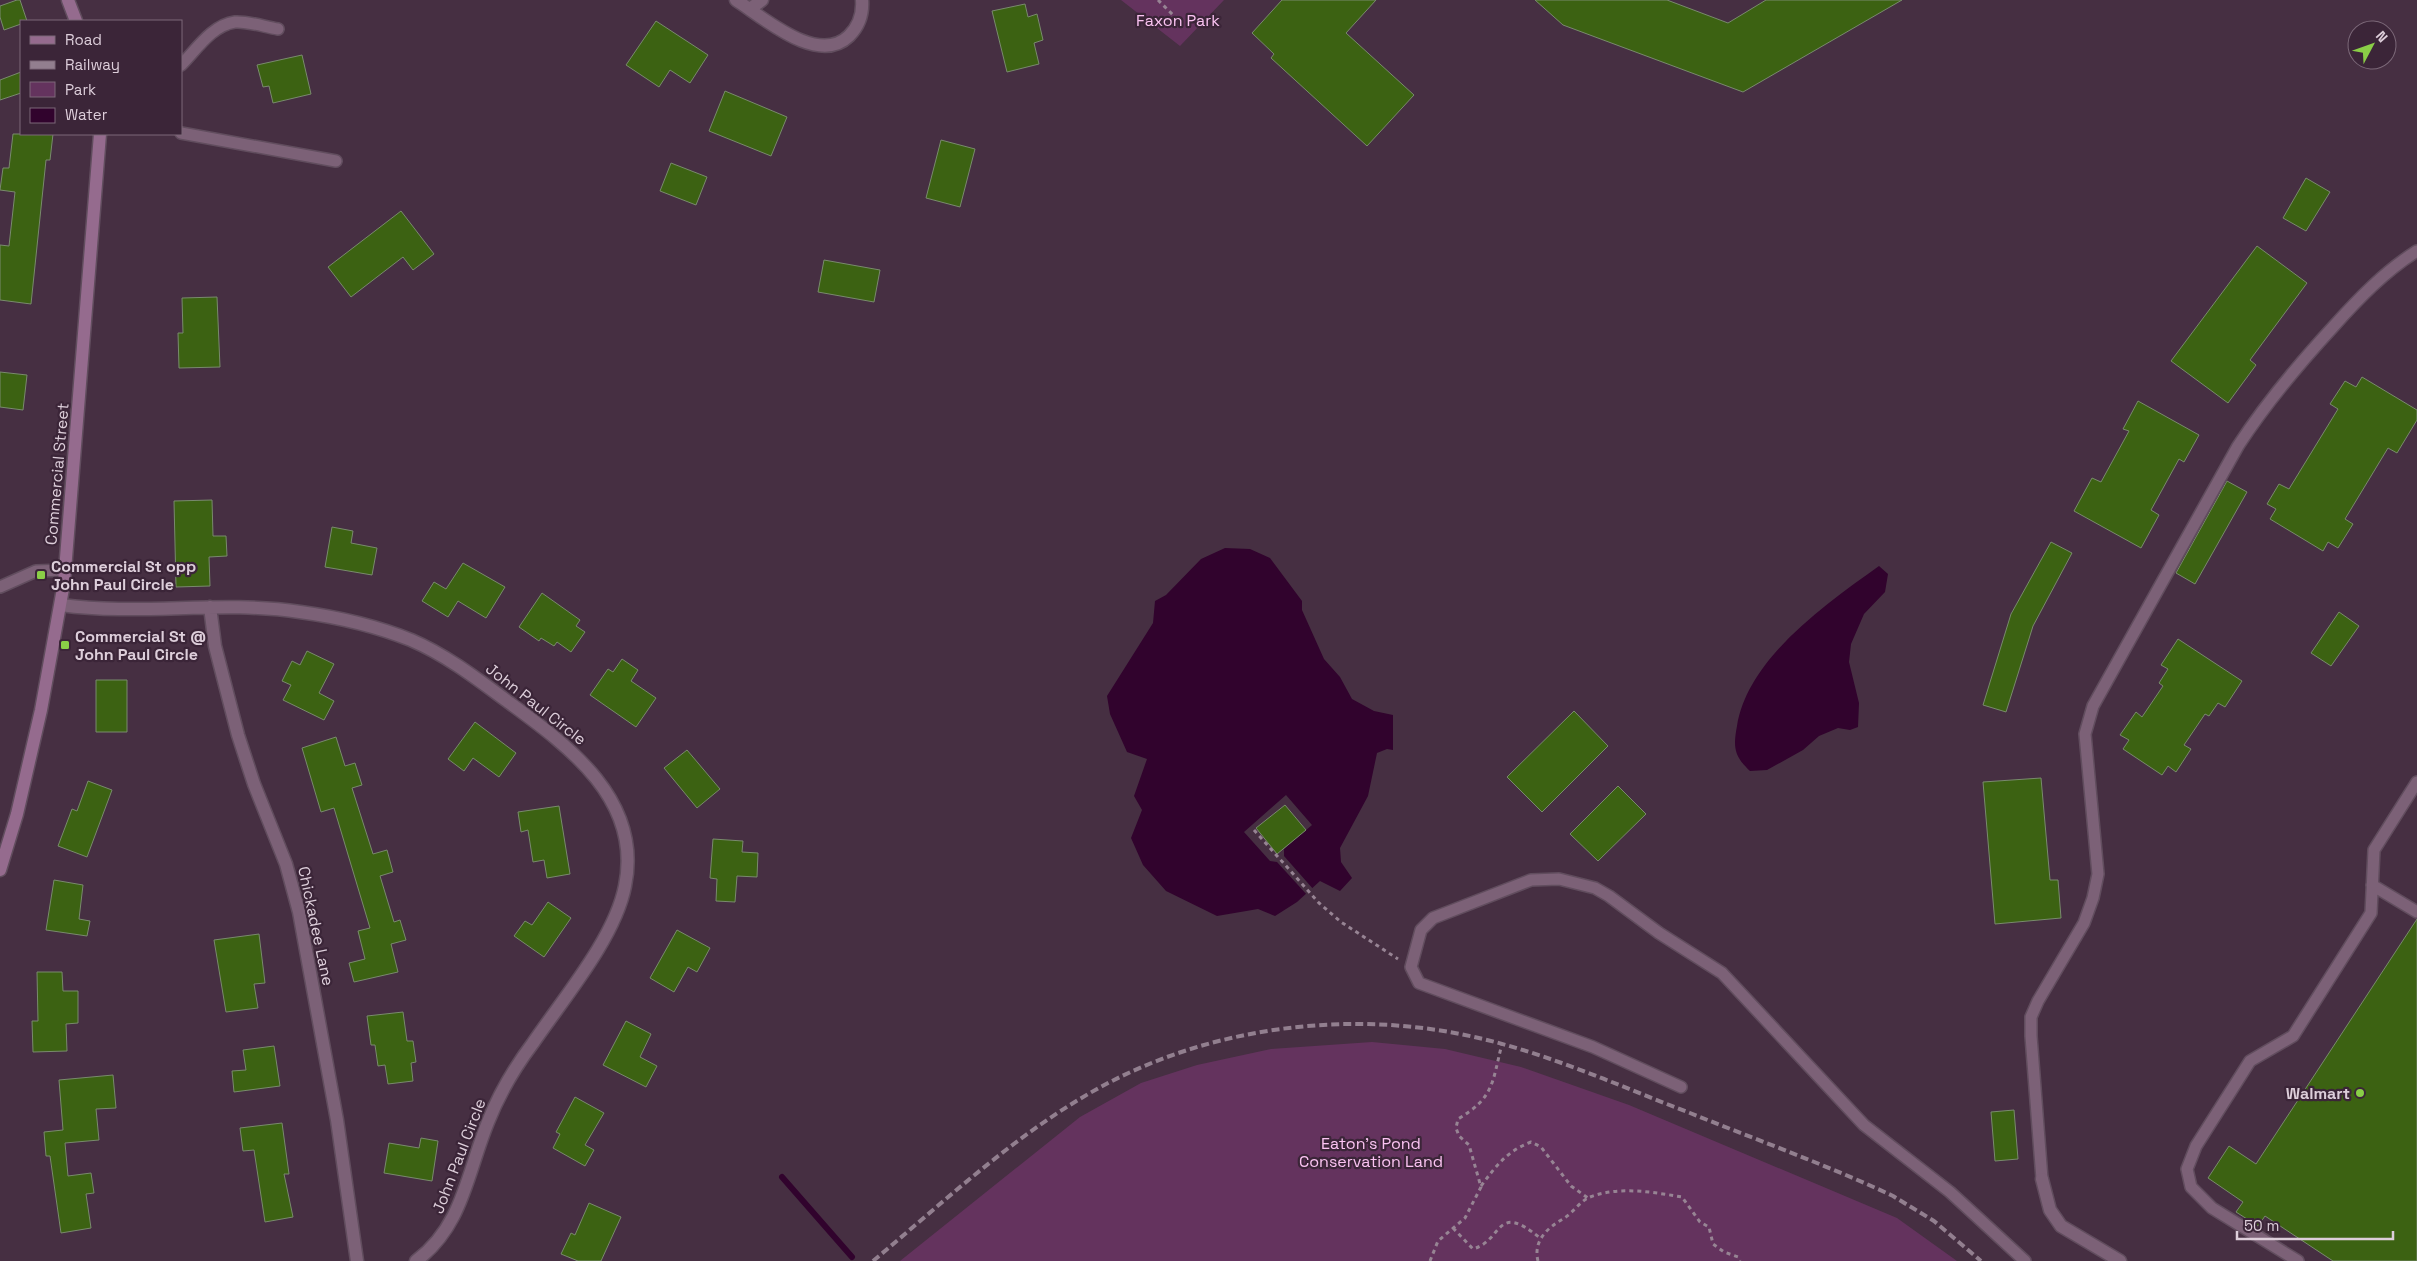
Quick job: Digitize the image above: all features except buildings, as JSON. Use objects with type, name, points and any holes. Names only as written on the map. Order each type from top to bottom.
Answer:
[{"type":"main road","points":[[68,0],[76,20]]},
{"type":"main road","name":"Commercial Street","points":[[0,870],[22,795],[46,688],[61,605],[100,135]]},
{"type":"street","points":[[736,0],[802,42],[824,46],[842,41],[848,36],[859,22],[862,0]]},
{"type":"street","points":[[750,9],[762,0]]},
{"type":"street","name":"John Paul Circle","points":[[61,605],[100,609],[210,607],[287,610],[329,616],[407,638],[464,669],[570,750],[602,786],[620,824],[627,868],[625,885],[618,910],[598,948],[518,1063],[502,1091],[482,1135],[451,1224],[432,1248],[416,1261]]},
{"type":"street","name":"Chickadee Lane","points":[[210,607],[216,653],[241,743],[286,864],[299,912],[335,1110],[357,1261]]},
{"type":"street","points":[[2042,1179],[2050,1210],[2061,1226],[2120,1261]]},
{"type":"lane","points":[[182,64],[204,40],[228,24],[237,22],[278,29]]},
{"type":"lane","points":[[182,133],[336,161]]},
{"type":"lane","points":[[2042,1179],[2031,1036],[2032,1017],[2038,1000],[2084,923],[2093,898],[2098,874],[2085,734],[2093,706],[2142,614],[2238,446],[2256,420],[2296,367],[2359,298],[2417,250]]},
{"type":"lane","points":[[0,587],[36,571],[65,570]]},
{"type":"lane","points":[[2298,1261],[2212,1208],[2191,1187],[2187,1169],[2196,1146],[2250,1061],[2293,1036],[2371,913],[2374,850],[2417,782]]},
{"type":"lane","points":[[1681,1086],[1593,1047],[1420,983],[1410,967],[1421,930],[1433,918],[1531,880],[1559,879],[1595,888],[1722,973],[1864,1125],[1950,1192],[2025,1261]]},
{"type":"lane","points":[[2372,885],[2417,912]]},
{"type":"path","points":[[1158,0],[1176,18]]},
{"type":"path","points":[[1254,830],[1319,904],[1342,922],[1410,967]]},
{"type":"path","points":[[1481,1187],[1469,1145],[1459,1136],[1456,1128],[1458,1118],[1479,1105],[1491,1088],[1502,1044]]},
{"type":"path","points":[[1430,1261],[1438,1241],[1465,1218],[1481,1187],[1504,1156],[1516,1148],[1531,1142],[1541,1147],[1571,1186],[1588,1198]]},
{"type":"path","points":[[1538,1261],[1536,1252],[1540,1238],[1554,1224],[1570,1215],[1588,1198],[1637,1191],[1682,1197],[1700,1222],[1709,1226],[1713,1244],[1724,1252],[1738,1257],[1740,1261]]},
{"type":"path","points":[[1453,1228],[1473,1249],[1479,1248],[1506,1223],[1513,1222],[1527,1228],[1540,1238]]},
{"type":"green space","name":"Faxon Park","points":[[1121,0],[1224,0],[1180,46]]},
{"type":"green space","name":"Eaton's Pond Conservation Land","points":[[1372,1042],[1445,1049],[1521,1067],[1629,1105],[1897,1218],[1957,1261],[900,1261],[1080,1117],[1141,1083],[1197,1065],[1271,1049]]},
{"type":"water","points":[[1225,548],[1250,549],[1270,558],[1302,601],[1302,610],[1324,659],[1340,677],[1352,699],[1374,711],[1393,715],[1393,750],[1387,749],[1377,753],[1368,796],[1340,848],[1341,862],[1352,878],[1340,891],[1320,881],[1297,902],[1275,916],[1258,909],[1217,916],[1166,891],[1143,865],[1131,838],[1142,810],[1134,796],[1147,759],[1127,752],[1110,714],[1107,696],[1153,623],[1155,601],[1166,595],[1201,559]]},
{"type":"water","points":[[1879,566],[1888,574],[1885,592],[1864,614],[1851,644],[1849,662],[1859,703],[1858,727],[1850,730],[1838,728],[1819,736],[1803,750],[1767,770],[1750,771],[1738,756],[1735,740],[1744,701],[1756,678],[1792,635],[1836,597]]},
{"type":"pier","points":[[1286,795],[1312,825],[1284,849],[1284,856],[1314,890],[1308,896],[1277,862],[1270,861],[1244,832]]},
{"type":"waterway","points":[[782,1177],[852,1257]]},
{"type":"railway","points":[[873,1261],[961,1186],[1022,1138],[1086,1095],[1120,1077],[1163,1059],[1207,1044],[1252,1034],[1298,1027],[1345,1024],[1392,1025],[1438,1030],[1483,1039],[1536,1054],[1588,1073],[1817,1163],[1893,1196],[1934,1221],[1981,1261]]},
{"type":"place","name":"Commercial St opp John Paul Circle","points":[[41,575]]},
{"type":"place","name":"Commercial St @ John Paul Circle","points":[[65,645]]},
{"type":"place","name":"Walmart","points":[[2360,1093]]}]
